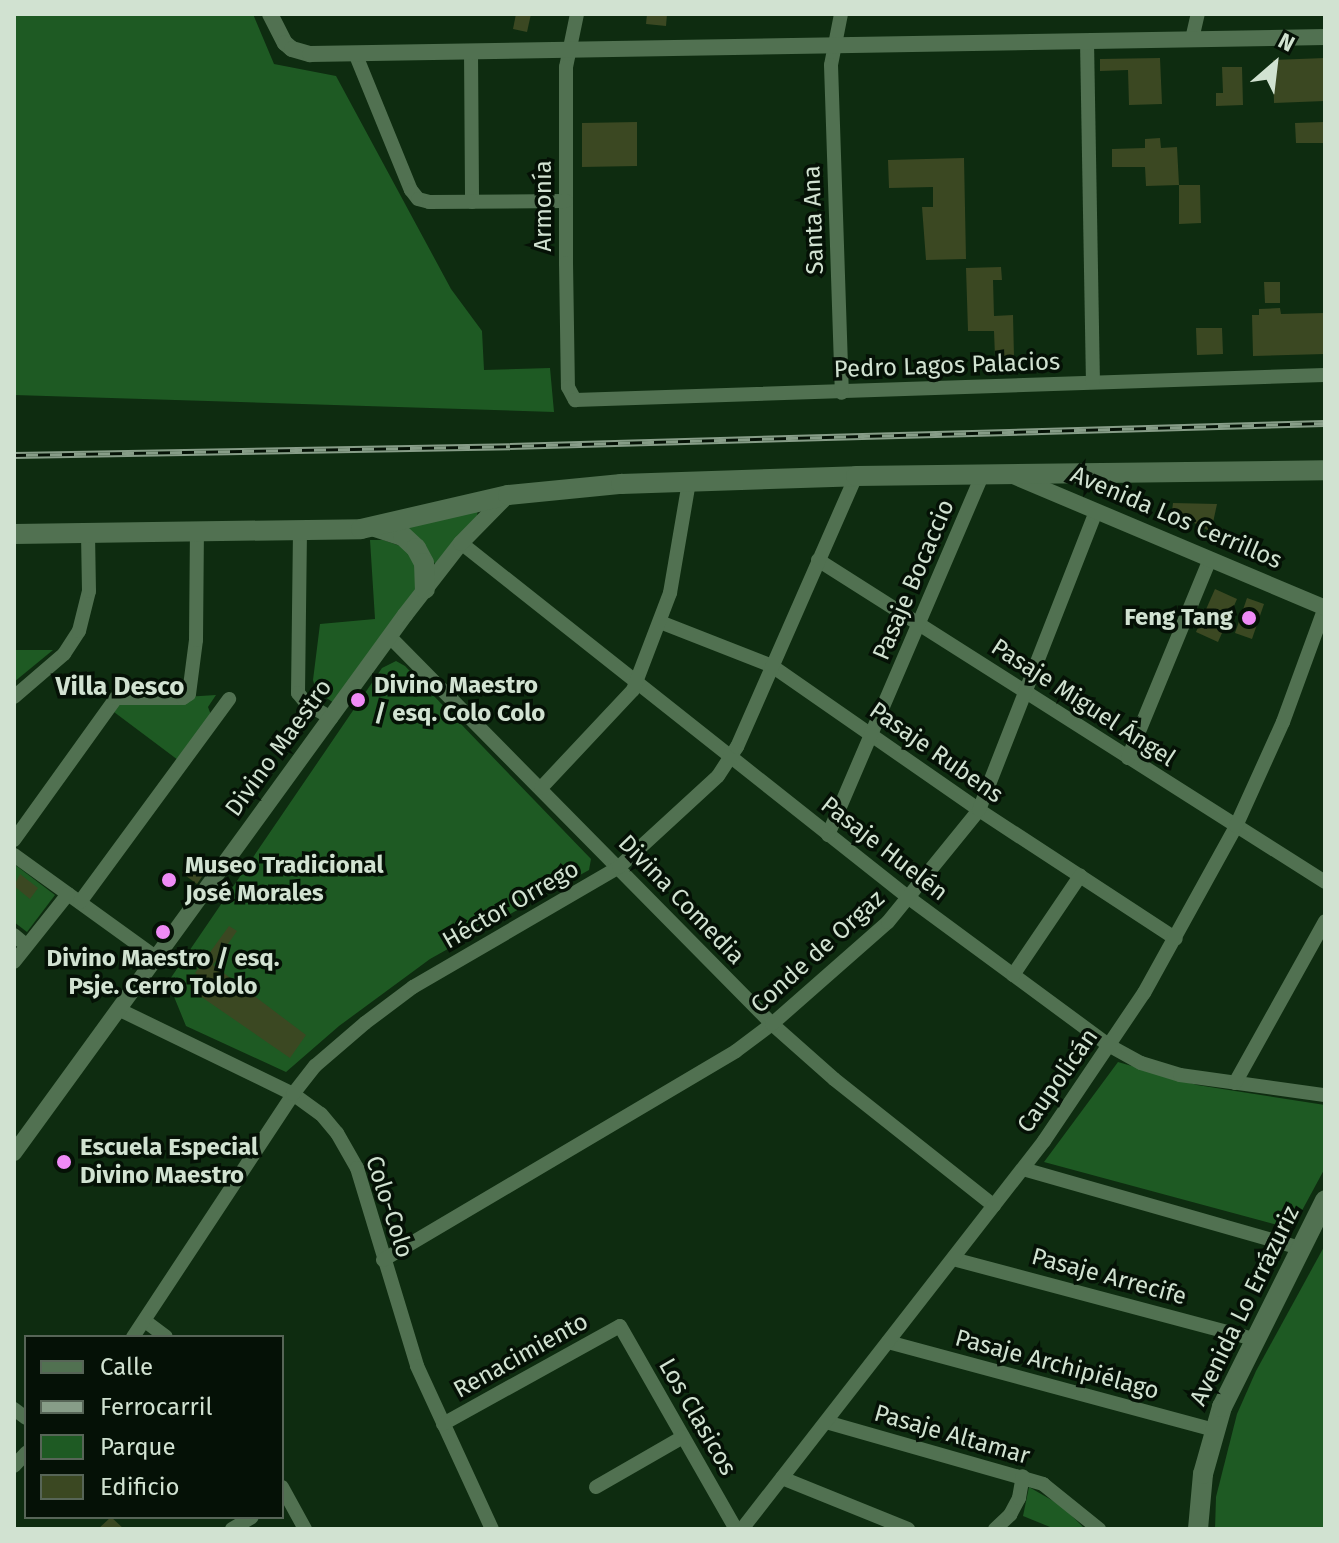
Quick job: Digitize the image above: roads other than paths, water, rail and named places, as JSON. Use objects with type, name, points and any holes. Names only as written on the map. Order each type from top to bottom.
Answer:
[{"type":"main road","points":[[14,534],[375,527],[508,495],[564,487],[856,476],[1325,470]]},
{"type":"main road","points":[[375,527],[403,536],[416,548],[424,563],[425,589]]},
{"type":"main road","name":"Avenida Lo Errázuriz","points":[[1198,1529],[1199,1496],[1214,1430],[1253,1339],[1325,1200]]},
{"type":"street","name":"Armonía","points":[[572,397],[568,387],[566,201],[569,50],[577,14]]},
{"type":"street","name":"Santa Ana","points":[[841,14],[831,65],[842,393]]},
{"type":"street","points":[[1192,39],[1198,14]]},
{"type":"street","points":[[274,15],[280,37],[292,49],[310,54],[1325,37]]},
{"type":"street","points":[[1087,41],[1093,382]]},
{"type":"street","points":[[471,51],[472,202]]},
{"type":"street","points":[[355,53],[411,190],[418,199],[566,201]]},
{"type":"street","name":"Pedro Lagos Palacios","points":[[572,397],[582,402],[1325,375]]},
{"type":"street","name":"Pasaje Bocaccio","points":[[828,835],[983,474]]},
{"type":"street","name":"Avenida Los Cerrillos","points":[[1008,474],[1325,607]]},
{"type":"street","name":"Héctor Orrego","points":[[134,1335],[293,1094],[315,1066],[393,1001],[619,867],[710,784],[732,757],[856,476]]},
{"type":"street","points":[[541,788],[627,700],[636,682],[660,622],[673,577],[689,482]]},
{"type":"street","name":"Divino Maestro","points":[[14,1153],[425,589],[461,543],[508,495]]},
{"type":"street","name":"Conde de Orgaz","points":[[383,1260],[714,1065],[772,1024],[872,937],[909,898],[979,810],[1096,511]]},
{"type":"street","points":[[300,530],[298,693],[307,704],[331,718]]},
{"type":"street","points":[[14,840],[114,701],[125,696],[183,698],[189,694],[196,640],[197,532]]},
{"type":"street","points":[[14,697],[64,654],[79,631],[89,591],[88,533]]},
{"type":"street","name":"Pasaje Huelén","points":[[461,543],[909,898],[1110,1046],[1160,1070],[1325,1095]]},
{"type":"street","points":[[1128,758],[1210,559]]},
{"type":"street","name":"Pasaje Miguel Ángel","points":[[818,560],[1325,882]]},
{"type":"street","name":"Caupolicán","points":[[742,1529],[1023,1169],[1110,1046],[1176,939],[1236,826],[1283,722],[1325,607]]},
{"type":"street","name":"Pasaje Rubens","points":[[660,622],[772,666],[979,810],[1176,939]]},
{"type":"street","name":"Divina Comedia","points":[[390,637],[772,1024],[824,1072],[994,1206]]},
{"type":"street","points":[[14,962],[26,945],[74,898],[229,699]]},
{"type":"street","points":[[14,855],[157,958]]},
{"type":"street","points":[[1013,975],[1080,876]]},
{"type":"street","points":[[1235,1083],[1325,921]]},
{"type":"street","points":[[14,935],[26,945]]},
{"type":"street","name":"Colo-Colo","points":[[120,1010],[293,1094],[321,1114],[351,1156],[417,1366],[492,1529]]},
{"type":"street","points":[[1023,1169],[1300,1248]]},
{"type":"street","name":"Pasaje Arrecife","points":[[953,1259],[1253,1339]]},
{"type":"street","points":[[145,1321],[163,1335]]},
{"type":"street","name":"Renacimiento","points":[[443,1424],[620,1326]]},
{"type":"street","name":"Los Clasicos","points":[[620,1326],[736,1529]]},
{"type":"street","name":"Pasaje Archipiélago","points":[[888,1342],[1214,1430]]},
{"type":"street","name":"Pasaje Altamar","points":[[826,1422],[1023,1476],[1043,1484],[1099,1529]]},
{"type":"street","points":[[596,1487],[683,1437]]},
{"type":"street","points":[[995,1529],[1010,1515],[1019,1498],[1023,1476]]},
{"type":"street","points":[[782,1478],[908,1529]]},
{"type":"street","points":[[284,1495],[305,1529]]},
{"type":"railway","points":[[14,455],[510,446],[1325,423]]},
{"type":"place","name":"Feng Tang","points":[[1249,618]]},
{"type":"place","name":"Divino Maestro / esq. Colo Colo","points":[[358,700]]},
{"type":"place","name":"Museo Tradicional José Morales","points":[[169,880]]},
{"type":"place","name":"Divino Maestro / esq. Psje. Cerro Tololo","points":[[163,932]]},
{"type":"place","name":"Escuela Especial Divino Maestro","points":[[64,1162]]},
{"type":"district","name":"Villa Desco","points":[[120,687]]}]
